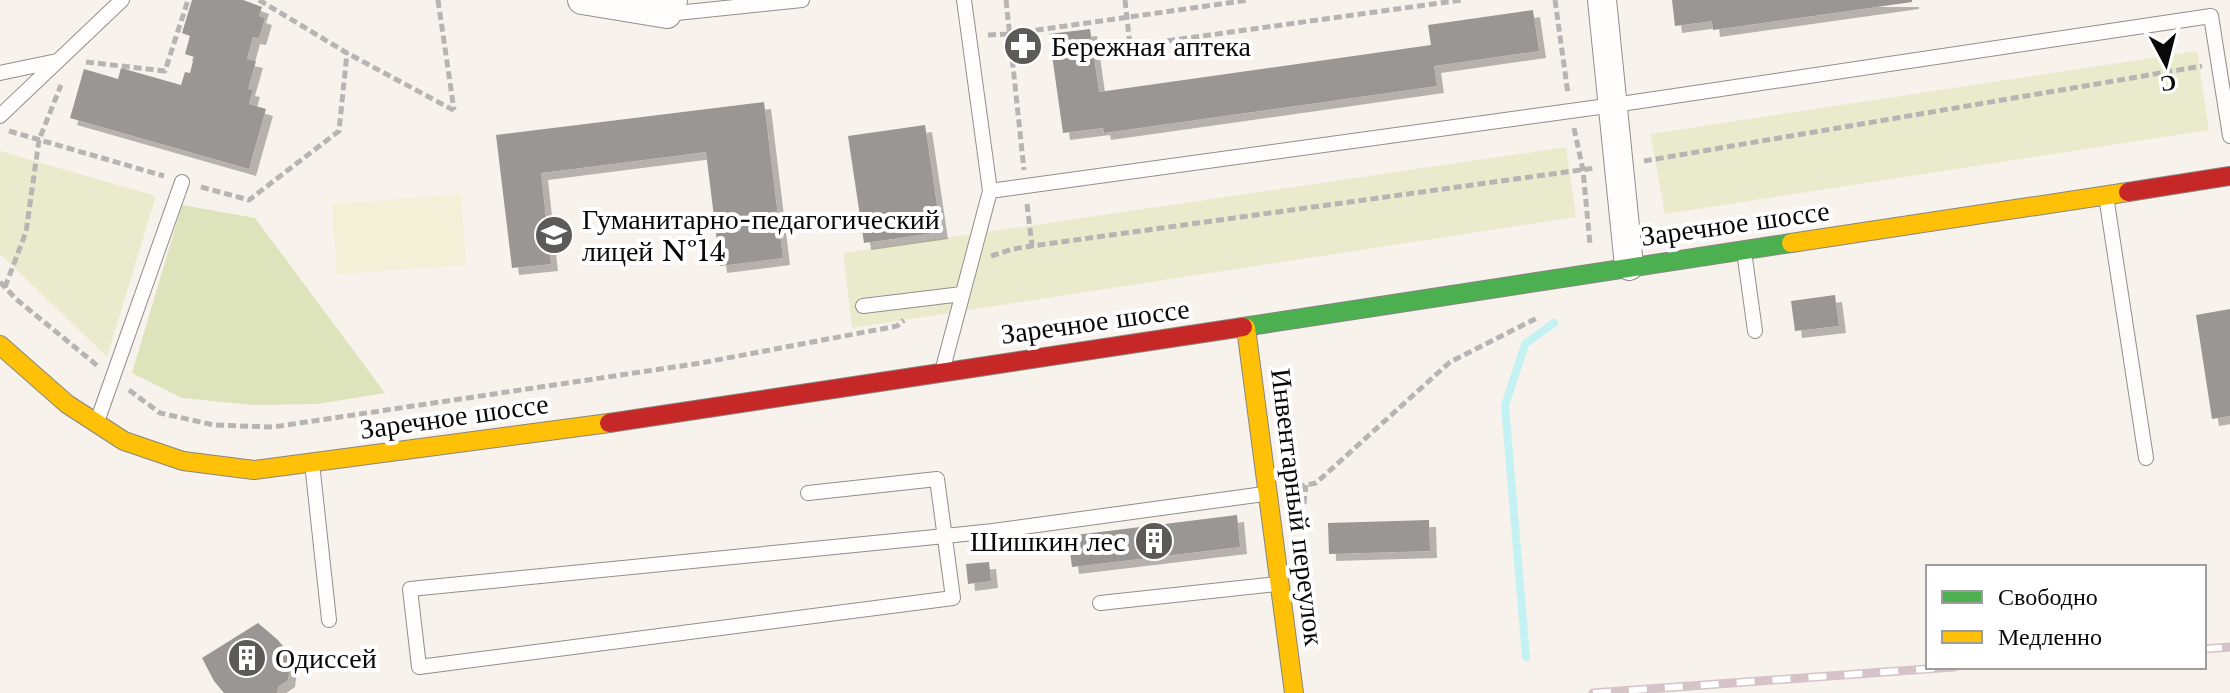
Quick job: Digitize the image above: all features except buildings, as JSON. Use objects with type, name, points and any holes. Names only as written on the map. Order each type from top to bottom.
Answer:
[{"type":"main road","name":"Заречное шоссе","points":[[0,345],[67,404],[124,441],[183,461],[254,470],[610,423],[2230,176]]},
{"type":"main road","name":"Инвентарный переулок","points":[[1246,328],[1294,693]]},
{"type":"street","points":[[582,0],[670,7]]},
{"type":"street","points":[[1602,0],[1629,266]]},
{"type":"lane","points":[[0,116],[65,65],[122,0]]},
{"type":"lane","points":[[670,7],[802,0]]},
{"type":"lane","points":[[942,372],[990,191],[964,0]]},
{"type":"lane","points":[[990,191],[1614,105],[2211,16],[2230,136]]},
{"type":"lane","points":[[0,73],[65,65]]},
{"type":"lane","points":[[97,423],[182,182]]},
{"type":"lane","points":[[2106,196],[2146,458]]},
{"type":"lane","points":[[1744,251],[1755,331]]},
{"type":"lane","points":[[863,306],[962,294]]},
{"type":"lane","points":[[312,463],[329,620]]},
{"type":"lane","points":[[808,493],[937,479],[945,536],[953,598],[419,667],[410,589],[945,536],[993,531],[1268,494]]},
{"type":"lane","points":[[1100,603],[1280,584]]},
{"type":"path","points":[[5,287],[26,232],[39,140],[65,65],[165,71],[188,0]]},
{"type":"path","points":[[259,0],[347,53],[455,111],[438,0]]},
{"type":"path","points":[[1006,0],[1032,246]]},
{"type":"path","points":[[1125,0],[1130,46],[1462,0]]},
{"type":"path","points":[[969,35],[1009,34],[1249,0]]},
{"type":"path","points":[[0,129],[249,200],[339,131],[347,53]]},
{"type":"path","points":[[970,263],[1013,249],[1619,165],[2219,63]]},
{"type":"path","points":[[0,282],[16,299],[112,378],[160,413],[214,425],[273,427],[701,363],[897,326],[929,298]]},
{"type":"green space","points":[[2197,51],[2209,130],[1665,214],[1650,134]]},
{"type":"green space","points":[[1566,147],[1576,217],[852,328],[843,253]]},
{"type":"green space","points":[[0,151],[156,196],[107,357],[0,254]]},
{"type":"green space","points":[[182,205],[255,218],[385,393],[317,404],[253,405],[182,398],[132,373]]},
{"type":"shaded area","points":[[461,194],[466,265],[337,274],[332,204]]},
{"type":"waterway","points":[[1526,657],[1505,406],[1525,344],[1554,323]]},
{"type":"railway","points":[[2206,649],[2230,647]]},
{"type":"railway","points":[[1593,693],[1926,669]]},
{"type":"traffic: fast","points":[[1243,327],[1791,243]]},
{"type":"traffic: slow","points":[[1791,243],[2128,192]]},
{"type":"traffic: slow","points":[[1246,328],[1294,693]]},
{"type":"traffic: slow","points":[[0,345],[67,404],[124,441],[183,461],[254,470],[609,423]]},
{"type":"traffic: jam","points":[[2128,192],[2230,176]]},
{"type":"traffic: jam","points":[[609,423],[1243,327]]},
{"type":"place","name":"Бережная аптека","points":[[1023,46]]},
{"type":"place","name":"Гуманитарно-педагогический лицей №14","points":[[554,235]]},
{"type":"place","name":"Шишкин лес","points":[[1154,541]]},
{"type":"place","name":"Одиссей","points":[[247,658]]}]
